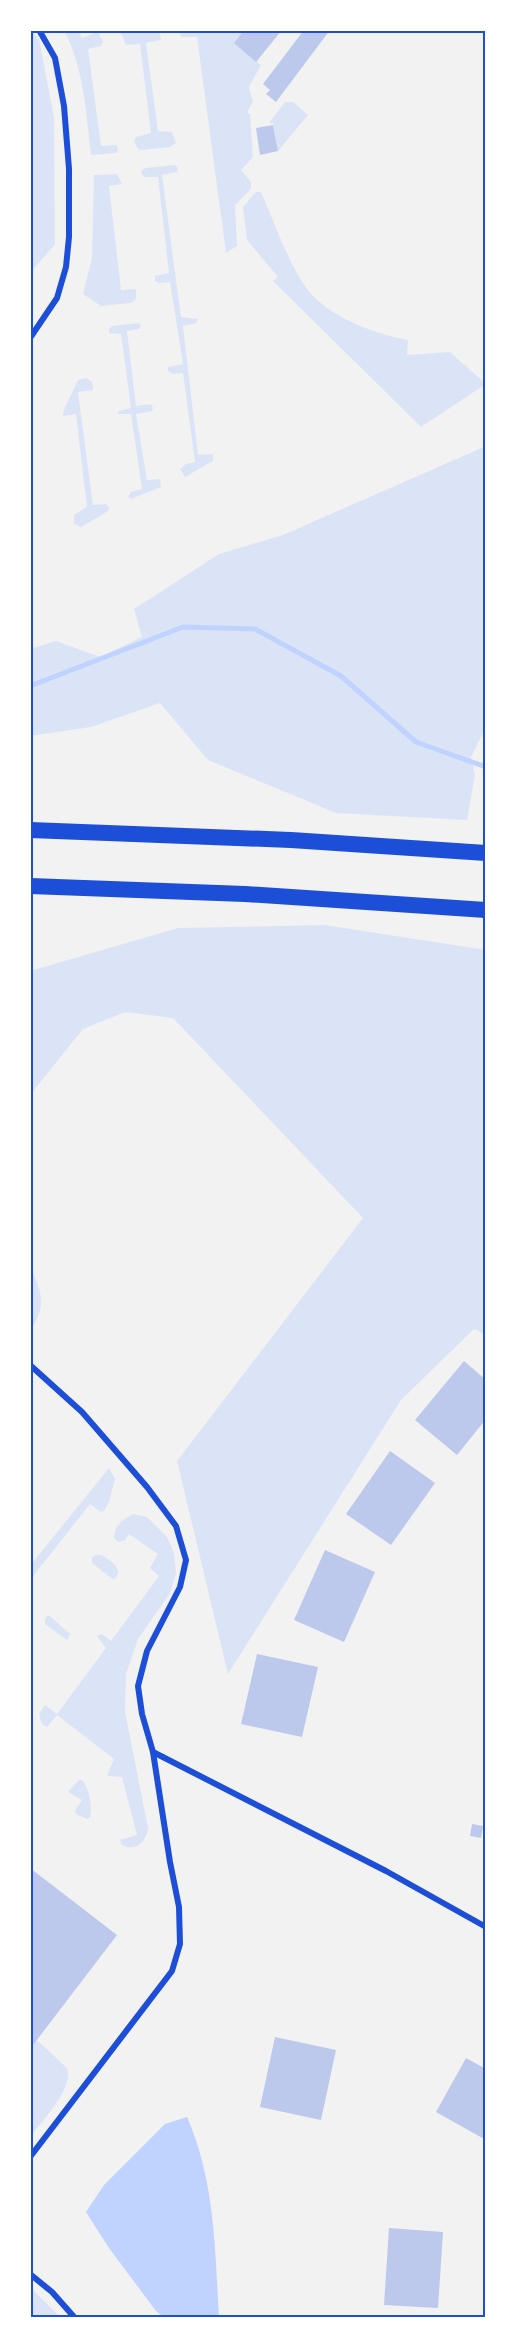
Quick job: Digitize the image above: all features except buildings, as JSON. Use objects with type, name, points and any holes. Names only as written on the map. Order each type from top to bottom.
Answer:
[{"type":"highway","points":[[30,830],[291,840],[486,854]]},
{"type":"highway","points":[[30,886],[245,894],[486,910]]},
{"type":"street","points":[[30,338],[57,298],[66,267],[69,237],[69,169],[64,106],[55,58],[39,30]]},
{"type":"street","points":[[30,1365],[82,1412],[116,1450],[176,1526],[186,1560],[180,1587],[147,1651],[138,1686],[142,1714],[153,1752],[179,1907],[180,1944],[172,1971],[30,2157]]},
{"type":"street","points":[[153,1752],[386,1871],[486,1927]]},
{"type":"street","points":[[30,2274],[52,2292],[75,2318]]},
{"type":"shaded area","points":[[30,30],[39,39],[54,118],[55,244],[30,273]]},
{"type":"shaded area","points":[[64,30],[78,30],[82,38],[98,32],[103,42],[101,46],[88,49],[101,146],[116,145],[117,153],[91,155],[80,75]]},
{"type":"shaded area","points":[[120,30],[159,30],[161,40],[146,43],[158,131],[172,132],[176,143],[170,147],[142,150],[138,149],[134,142],[136,137],[151,133],[140,44],[126,45]]},
{"type":"shaded area","points":[[180,30],[244,30],[234,43],[261,65],[249,87],[253,102],[247,112],[250,114],[253,157],[241,170],[251,182],[251,189],[235,205],[237,246],[226,253],[197,37],[181,37]]},
{"type":"shaded area","points":[[285,102],[293,102],[308,115],[278,151],[273,123],[269,123]]},
{"type":"shaded area","points":[[175,165],[178,168],[177,172],[162,175],[181,317],[198,319],[196,323],[183,326],[198,455],[213,454],[213,461],[185,477],[180,469],[186,464],[195,462],[183,373],[172,374],[168,371],[168,367],[183,364],[170,282],[155,281],[155,276],[169,273],[158,177],[145,177],[141,174],[146,168]]},
{"type":"shaded area","points":[[117,174],[122,184],[109,186],[121,290],[136,289],[136,299],[131,303],[101,306],[83,294],[92,258],[94,175]]},
{"type":"shaded area","points":[[256,192],[261,192],[298,275],[313,296],[323,305],[357,325],[408,340],[407,355],[450,352],[486,384],[421,427],[273,281],[278,277],[247,240],[243,207]]},
{"type":"shaded area","points":[[139,323],[141,325],[139,329],[127,331],[136,406],[151,404],[153,408],[152,411],[136,414],[147,480],[160,479],[161,487],[131,499],[128,497],[131,492],[142,489],[131,414],[117,414],[119,411],[131,408],[121,334],[109,333],[109,329],[112,326]]},
{"type":"shaded area","points":[[86,378],[92,382],[93,390],[78,392],[93,505],[106,504],[109,508],[108,511],[81,527],[74,524],[74,515],[87,507],[76,414],[63,416],[63,412],[78,380]]},
{"type":"shaded area","points":[[486,446],[486,727],[471,757],[475,775],[467,820],[336,813],[208,760],[160,703],[91,727],[30,736],[30,649],[56,641],[100,657],[142,637],[134,609],[219,554],[283,535]]},
{"type":"shaded area","points":[[325,925],[486,950],[486,1335],[474,1329],[401,1400],[228,1674],[177,1461],[363,1218],[173,1018],[125,1012],[83,1029],[30,1095],[30,971],[178,928]]},
{"type":"shaded area","points":[[30,1266],[40,1291],[41,1306],[36,1322],[30,1330]]},
{"type":"shaded area","points":[[109,1468],[115,1479],[109,1502],[104,1511],[101,1512],[90,1504],[30,1580],[30,1566]]},
{"type":"shaded area","points":[[133,1514],[147,1517],[167,1537],[174,1553],[176,1573],[170,1593],[138,1639],[126,1674],[125,1712],[148,1828],[140,1844],[127,1847],[122,1845],[120,1840],[137,1835],[122,1777],[107,1776],[114,1759],[57,1715],[47,1727],[42,1724],[39,1714],[45,1705],[57,1714],[106,1648],[97,1636],[102,1634],[111,1641],[159,1576],[150,1568],[158,1554],[129,1534],[125,1540],[118,1542],[114,1538],[120,1523]]},
{"type":"shaded area","points":[[95,1555],[102,1555],[117,1567],[116,1578],[112,1579],[92,1563]]},
{"type":"shaded area","points":[[47,1616],[50,1616],[70,1634],[67,1640],[45,1624]]},
{"type":"shaded area","points":[[79,1780],[82,1780],[87,1787],[90,1798],[91,1813],[87,1819],[76,1814],[75,1811],[82,1800],[68,1792]]},
{"type":"shaded area","points":[[37,2040],[67,2068],[68,2076],[56,2104],[30,2137],[30,2049]]},
{"type":"shaded area","points":[[30,2287],[61,2318],[30,2318]]},
{"type":"water","points":[[187,2117],[203,2166],[212,2216],[219,2318],[165,2318],[156,2311],[109,2248],[86,2212],[104,2185],[165,2124]]},
{"type":"waterway","points":[[30,686],[183,627],[255,629],[341,676],[416,742],[486,767]]}]
